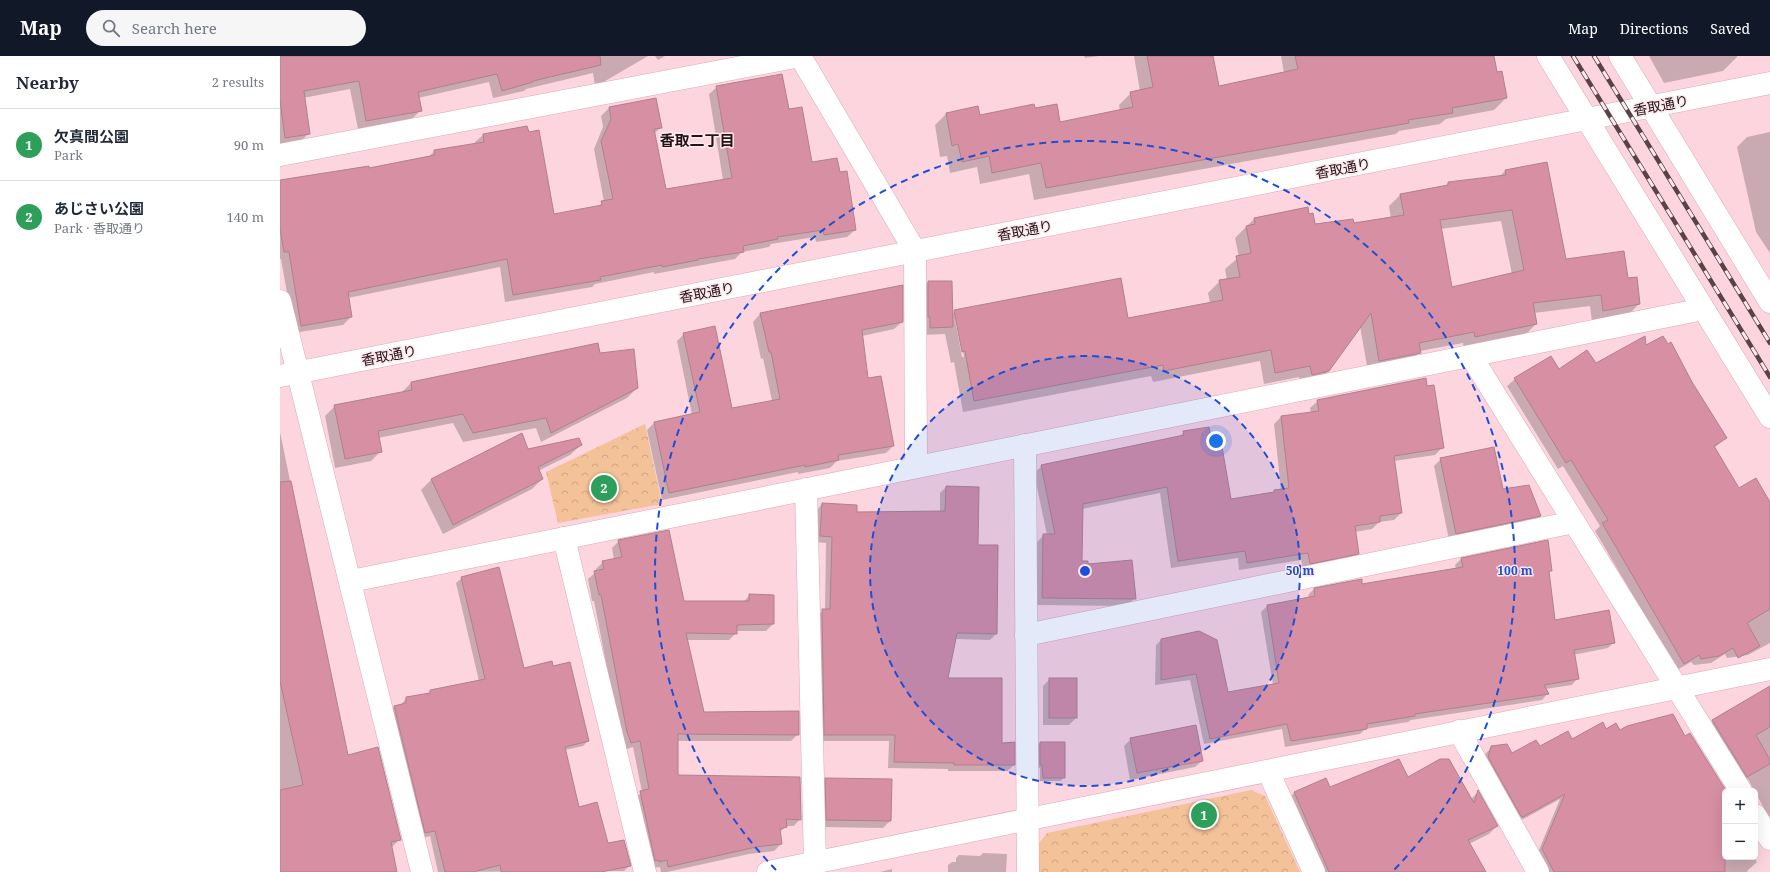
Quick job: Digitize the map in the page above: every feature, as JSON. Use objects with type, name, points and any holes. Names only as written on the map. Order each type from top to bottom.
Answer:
[{"type":"street","points":[[280,155],[800,56],[915,251],[916,467]]},
{"type":"street","points":[[1548,56],[1770,417]]},
{"type":"street","points":[[1620,56],[1769,299]]},
{"type":"street","name":"香取通り","points":[[289,374],[1770,83]]},
{"type":"street","points":[[280,301],[289,374],[350,581],[422,872]]},
{"type":"street","points":[[350,581],[1703,308]]},
{"type":"street","points":[[1471,356],[1739,788]]},
{"type":"street","points":[[1025,446],[1028,872]]},
{"type":"street","points":[[806,489],[815,863]]},
{"type":"street","points":[[1026,635],[1574,522]]},
{"type":"street","points":[[564,538],[645,872]]},
{"type":"street","points":[[768,872],[1770,669]]},
{"type":"street","points":[[1460,731],[1538,872]]},
{"type":"street","points":[[1268,771],[1314,872]]},
{"type":"street","points":[[1758,820],[1770,839]]},
{"type":"green space","points":[[645,424],[662,504],[558,523],[546,472]]},
{"type":"green space","points":[[1251,790],[1265,796],[1300,872],[1038,872],[1038,844],[1047,833]]},
{"type":"building","points":[[280,56],[600,56],[601,65],[533,81],[502,91],[497,74],[418,92],[422,111],[366,121],[359,81],[304,91],[310,134],[285,138],[280,100]]},
{"type":"building","points":[[1147,56],[1213,56],[1219,86],[1298,69],[1295,56],[1494,56],[1497,72],[1502,71],[1507,98],[1452,108],[1453,113],[1408,120],[1409,123],[1046,188],[1041,163],[992,173],[989,156],[962,162],[958,144],[952,146],[946,113],[978,106],[980,115],[1034,104],[1035,108],[1057,104],[1060,122],[1133,107],[1130,92],[1153,87]]},
{"type":"building","points":[[782,74],[789,109],[802,107],[812,162],[837,158],[840,172],[847,171],[856,230],[824,235],[823,230],[777,237],[778,239],[743,246],[744,252],[698,259],[662,267],[662,265],[600,277],[601,280],[513,295],[507,259],[348,292],[352,317],[301,326],[289,252],[284,252],[280,229],[280,180],[369,166],[369,168],[435,155],[434,150],[484,142],[483,134],[527,126],[529,132],[539,130],[554,214],[602,205],[601,201],[613,199],[601,141],[611,119],[609,107],[656,98],[662,128],[654,129],[666,189],[732,178],[716,86]]},
{"type":"building","points":[[1547,162],[1566,259],[1624,251],[1628,278],[1637,277],[1640,304],[1603,311],[1601,295],[1533,303],[1537,324],[1475,337],[1474,332],[1419,343],[1421,353],[1379,361],[1371,313],[1329,371],[1312,375],[1310,366],[1275,373],[1271,350],[1164,371],[1163,365],[974,401],[965,351],[962,352],[954,310],[1121,278],[1128,318],[1223,300],[1219,280],[1240,277],[1236,256],[1251,253],[1246,226],[1255,224],[1254,218],[1308,207],[1309,214],[1313,213],[1315,224],[1353,219],[1354,223],[1404,215],[1400,194],[1448,185],[1448,182],[1506,175],[1505,170]],"holes":[[[1512,210],[1524,270],[1452,287],[1440,220]]]},
{"type":"building","points":[[928,281],[952,281],[953,327],[930,328],[930,317],[928,317]]},
{"type":"building","points":[[903,285],[903,322],[862,330],[868,378],[881,376],[894,446],[838,455],[839,460],[805,467],[805,465],[669,493],[654,422],[700,412],[683,333],[715,326],[732,408],[780,399],[771,352],[769,352],[760,313]]},
{"type":"building","points":[[1645,336],[1646,345],[1663,336],[1668,344],[1671,342],[1692,382],[1727,438],[1714,446],[1739,488],[1756,478],[1770,502],[1770,609],[1747,623],[1760,646],[1738,658],[1733,648],[1719,656],[1701,659],[1699,655],[1684,664],[1602,523],[1608,520],[1571,460],[1566,463],[1514,378],[1551,356],[1559,369],[1587,350],[1596,363]]},
{"type":"building","points":[[598,343],[600,353],[634,349],[638,388],[551,433],[546,418],[473,433],[463,414],[378,431],[382,452],[345,459],[334,405],[412,390],[411,382]]},
{"type":"building","points":[[1426,378],[1427,386],[1434,385],[1444,448],[1394,456],[1402,513],[1380,516],[1380,522],[1355,526],[1359,554],[1310,564],[1308,553],[1247,563],[1245,551],[1178,561],[1167,487],[1083,504],[1082,561],[1088,561],[1088,564],[1132,560],[1136,599],[1042,598],[1043,534],[1055,534],[1041,465],[1184,435],[1183,431],[1209,427],[1212,443],[1221,441],[1231,499],[1274,492],[1274,490],[1289,488],[1281,416],[1319,411],[1317,400]]},
{"type":"building","points":[[522,433],[528,449],[579,438],[582,445],[538,467],[543,479],[453,525],[431,479]]},
{"type":"building","points":[[1494,447],[1503,489],[1529,485],[1541,516],[1456,534],[1440,458]]},
{"type":"building","points":[[291,481],[348,755],[378,747],[401,840],[391,842],[397,872],[280,872],[280,790],[303,785],[280,681],[280,482]]},
{"type":"building","points":[[946,486],[979,487],[978,545],[998,545],[997,634],[957,633],[948,678],[1002,678],[1002,743],[1015,742],[1015,765],[954,765],[954,763],[894,762],[895,735],[824,735],[822,609],[830,609],[832,537],[820,536],[822,503],[857,505],[857,512],[945,511]]},
{"type":"building","points":[[669,530],[684,601],[749,601],[749,594],[774,595],[774,624],[737,625],[737,634],[686,633],[704,712],[799,711],[799,735],[678,734],[678,775],[800,777],[801,820],[786,819],[787,827],[780,829],[782,844],[756,847],[668,867],[667,860],[659,862],[659,860],[655,861],[640,791],[649,789],[640,741],[631,743],[627,732],[601,595],[599,595],[594,571],[604,569],[602,561],[622,557],[618,540]]},
{"type":"building","points":[[1548,540],[1552,571],[1549,571],[1555,620],[1609,610],[1615,643],[1574,650],[1579,679],[1544,685],[1549,694],[1415,714],[1415,716],[1367,724],[1367,729],[1291,741],[1287,724],[1210,739],[1196,674],[1161,680],[1161,639],[1199,631],[1217,640],[1228,692],[1279,683],[1267,605],[1315,596],[1314,588],[1362,579],[1362,584],[1463,567],[1461,558]]},
{"type":"building","points":[[499,567],[524,668],[552,661],[553,666],[570,662],[589,741],[565,747],[579,807],[597,802],[608,843],[624,840],[631,866],[601,872],[501,872],[500,865],[473,872],[445,872],[435,831],[425,833],[394,706],[406,703],[406,697],[430,693],[430,690],[485,679],[461,577]]},
{"type":"building","points":[[1049,678],[1077,678],[1077,718],[1049,718]]},
{"type":"building","points":[[1770,686],[1770,727],[1756,735],[1770,760],[1770,764],[1747,777],[1712,720]]},
{"type":"building","points":[[1673,714],[1685,736],[1690,733],[1724,788],[1722,788],[1722,860],[1725,860],[1725,872],[1554,872],[1542,849],[1565,794],[1523,817],[1521,816],[1488,757],[1491,746],[1507,744],[1512,753],[1536,740],[1540,746],[1568,731],[1572,739],[1603,722],[1606,729],[1616,723],[1620,730],[1627,726]]},
{"type":"building","points":[[1196,725],[1203,761],[1137,773],[1130,738]]},
{"type":"building","points":[[1040,742],[1065,742],[1065,778],[1043,778],[1042,765],[1040,765]]},
{"type":"building","points":[[1399,759],[1408,777],[1440,759],[1449,759],[1474,803],[1478,790],[1498,826],[1468,840],[1486,872],[1329,872],[1294,792],[1326,778],[1330,787]]},
{"type":"building","points":[[825,778],[892,779],[891,821],[826,820]]},
{"type":"railway","points":[[1573,56],[1770,377]]},
{"type":"railway","points":[[1594,56],[1770,343]]},
{"type":"place","name":"あじさい公園","points":[[604,488]]},
{"type":"place","name":"欠真間公園","points":[[1204,815]]},
{"type":"district","name":"香取二丁目","points":[[697,140]]}]
